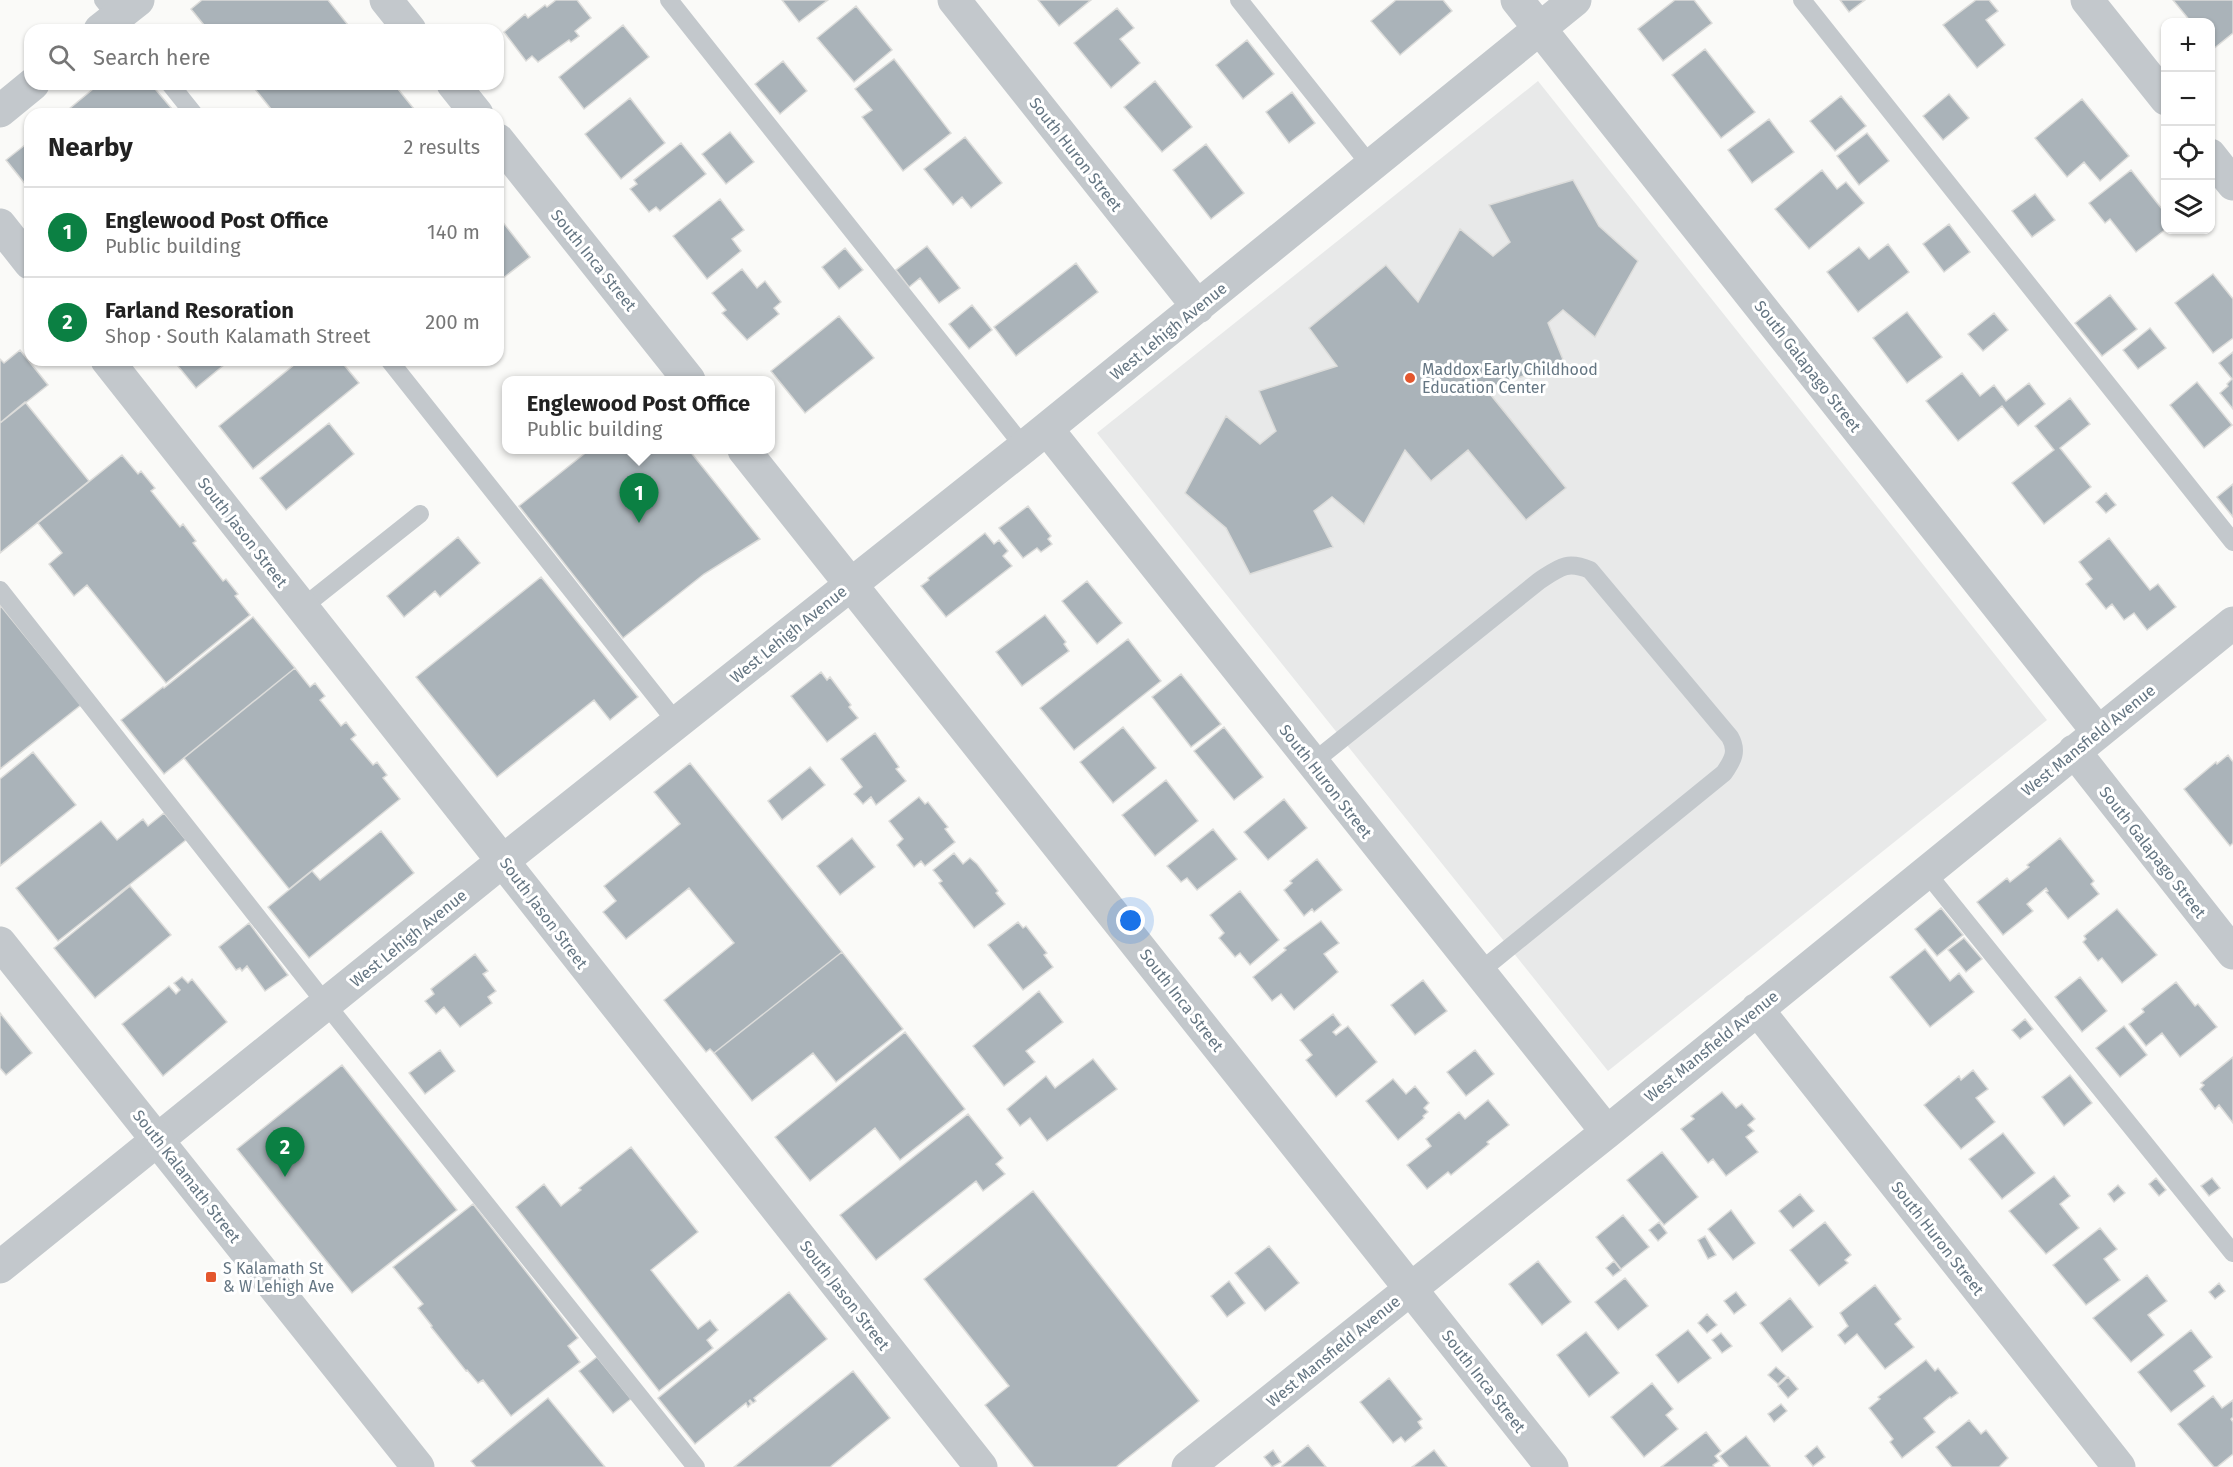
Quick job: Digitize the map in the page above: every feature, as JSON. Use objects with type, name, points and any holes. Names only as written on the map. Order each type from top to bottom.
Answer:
[{"type":"street","points":[[386,0],[405,24]]},
{"type":"street","name":"South Huron Street","points":[[954,0],[1198,307]]},
{"type":"street","name":"South Galapago Street","points":[[1517,0],[2086,742],[2233,953]]},
{"type":"street","name":"West Lehigh Avenue","points":[[0,1267],[504,860],[1198,307],[1575,0]]},
{"type":"street","points":[[2087,0],[2161,93]]},
{"type":"street","points":[[0,111],[26,90]]},
{"type":"street","points":[[458,90],[472,108]]},
{"type":"street","name":"South Inca Street","points":[[504,148],[685,376]]},
{"type":"street","points":[[2215,160],[2233,183]]},
{"type":"street","points":[[0,225],[24,255]]},
{"type":"street","name":"South Jason Street","points":[[112,366],[981,1467]]},
{"type":"street","name":"South Huron Street","points":[[1035,438],[1312,763],[1606,1132]]},
{"type":"street","name":"South Inca Street","points":[[747,454],[1552,1467]]},
{"type":"street","name":"West Mansfield Avenue","points":[[1188,1467],[1606,1132],[2233,623]]},
{"type":"street","name":"South Kalamath Street","points":[[0,943],[418,1467]]},
{"type":"street","name":"South Huron Street","points":[[1757,1009],[2119,1467]]},
{"type":"lane","points":[[669,0],[1035,438]]},
{"type":"lane","points":[[1239,0],[1371,166]]},
{"type":"lane","points":[[1802,0],[2233,543]]},
{"type":"lane","points":[[175,90],[189,108]]},
{"type":"lane","points":[[394,366],[677,723]]},
{"type":"lane","points":[[303,607],[420,514]]},
{"type":"lane","points":[[1312,763],[1539,581],[1565,565],[1578,565],[1590,570],[1730,737],[1735,747],[1733,761],[1724,773],[1478,973]]},
{"type":"lane","points":[[0,590],[326,1004],[696,1467]]},
{"type":"lane","points":[[1926,872],[2233,1253]]},
{"type":"shaded area","points":[[1538,81],[2047,720],[1608,1071],[1097,433]]},
{"type":"building","points":[[202,0],[328,0],[347,24],[203,24],[191,9]]},
{"type":"building","points":[[556,0],[577,0],[591,18],[575,31],[579,36],[571,42],[569,40],[538,62],[532,56],[526,61],[504,32],[525,14],[528,18]]},
{"type":"building","points":[[782,0],[828,0],[799,22]]},
{"type":"building","points":[[1038,0],[1091,0],[1059,26]]},
{"type":"building","points":[[1396,0],[1443,0],[1452,11],[1400,55],[1371,21]]},
{"type":"building","points":[[1675,0],[1694,0],[1712,23],[1663,61],[1638,29]]},
{"type":"building","points":[[1840,0],[1865,0],[1849,12]]},
{"type":"building","points":[[1976,0],[1989,0],[1998,11],[1986,20],[2005,45],[1977,68],[1943,25]]},
{"type":"building","points":[[2173,0],[2233,0],[2233,33],[2215,48],[2215,18],[2188,18]]},
{"type":"building","points":[[856,6],[892,50],[854,82],[817,38]]},
{"type":"building","points":[[1117,8],[1134,28],[1120,39],[1140,63],[1111,88],[1074,43]]},
{"type":"building","points":[[623,25],[649,57],[584,109],[559,77]]},
{"type":"building","points":[[1247,40],[1274,74],[1243,99],[1216,65]]},
{"type":"building","points":[[1705,49],[1755,112],[1721,138],[1672,75]]},
{"type":"building","points":[[894,59],[951,133],[903,171],[862,117],[872,110],[855,89]]},
{"type":"building","points":[[783,61],[807,91],[780,114],[755,84]]},
{"type":"building","points":[[1155,81],[1192,127],[1162,152],[1124,107]]},
{"type":"building","points":[[92,90],[156,90],[171,108],[70,108]]},
{"type":"building","points":[[256,90],[399,90],[413,108],[270,108]]},
{"type":"building","points":[[1292,92],[1315,123],[1289,143],[1266,112]]},
{"type":"building","points":[[1949,94],[1969,118],[1943,140],[1923,116]]},
{"type":"building","points":[[1841,96],[1866,126],[1835,151],[1810,121]]},
{"type":"building","points":[[630,98],[665,143],[621,179],[585,134]]},
{"type":"building","points":[[2082,99],[2129,156],[2100,181],[2084,162],[2067,177],[2035,138]]},
{"type":"building","points":[[1769,119],[1794,152],[1752,183],[1728,150]]},
{"type":"building","points":[[730,132],[754,162],[726,184],[702,154]]},
{"type":"building","points":[[1867,133],[1889,161],[1859,185],[1837,156]]},
{"type":"building","points":[[965,137],[1002,183],[971,208],[962,197],[953,205],[924,169]]},
{"type":"building","points":[[681,143],[706,174],[660,211],[656,207],[649,212],[630,189],[637,184],[634,180]]},
{"type":"building","points":[[1206,144],[1244,193],[1211,219],[1173,170]]},
{"type":"building","points":[[24,146],[24,182],[6,160]]},
{"type":"building","points":[[1822,170],[1837,189],[1846,182],[1864,203],[1809,249],[1775,209]]},
{"type":"building","points":[[2131,170],[2161,208],[2161,233],[2136,252],[2110,219],[2105,223],[2089,203]]},
{"type":"building","name":"Maddox Early Childhood Education Center","points":[[1573,180],[1599,226],[1638,261],[1595,337],[1563,310],[1548,323],[1564,362],[1486,389],[1566,488],[1526,520],[1468,450],[1431,481],[1405,450],[1364,524],[1332,497],[1314,511],[1333,547],[1250,574],[1226,528],[1185,493],[1226,416],[1260,444],[1276,431],[1259,391],[1337,366],[1309,328],[1386,265],[1418,302],[1460,229],[1493,256],[1510,242],[1489,205]]},
{"type":"building","points":[[2035,194],[2055,220],[2032,237],[2012,211]]},
{"type":"building","points":[[720,199],[744,230],[732,239],[741,251],[707,279],[673,236]]},
{"type":"building","points":[[504,224],[530,257],[504,277]]},
{"type":"building","points":[[1949,224],[1970,252],[1944,272],[1923,244]]},
{"type":"building","points":[[1888,244],[1909,272],[1858,312],[1827,272],[1859,247],[1869,259]]},
{"type":"building","points":[[927,246],[960,288],[939,303],[920,278],[909,287],[896,270]]},
{"type":"building","points":[[845,248],[863,270],[839,289],[822,267]]},
{"type":"building","points":[[1076,263],[1098,292],[1016,356],[994,327]]},
{"type":"building","points":[[742,269],[757,288],[765,281],[781,302],[774,308],[779,314],[747,340],[722,313],[726,310],[712,293]]},
{"type":"building","points":[[2213,274],[2233,299],[2233,338],[2213,353],[2175,303]]},
{"type":"building","points":[[2110,295],[2137,329],[2102,356],[2075,323]]},
{"type":"building","points":[[972,305],[992,330],[969,349],[949,324]]},
{"type":"building","points":[[1907,312],[1942,357],[1907,383],[1873,338]]},
{"type":"building","points":[[1994,313],[2008,330],[1983,351],[1968,334]]},
{"type":"building","points":[[839,316],[874,358],[805,413],[771,371]]},
{"type":"building","points":[[2150,328],[2166,348],[2138,369],[2123,350]]},
{"type":"building","points":[[20,350],[24,355],[24,366],[33,366],[48,385],[0,423],[0,359],[4,363]]},
{"type":"building","points":[[2233,352],[2233,409],[2220,393],[2232,379],[2219,363]]},
{"type":"building","points":[[178,366],[223,366],[196,388]]},
{"type":"building","points":[[293,366],[345,366],[359,383],[253,469],[219,426]]},
{"type":"building","points":[[1962,373],[1980,396],[1994,385],[2006,401],[2029,383],[2045,404],[2018,426],[2002,406],[1958,441],[1926,401]]},
{"type":"building","points":[[2197,382],[2232,425],[2204,448],[2170,405]]},
{"type":"building","points":[[2070,398],[2090,424],[2060,448],[2091,487],[2044,524],[2012,483],[2054,450],[2035,426]]},
{"type":"building","points":[[25,402],[89,481],[0,553],[0,423]]},
{"type":"building","points":[[329,423],[354,454],[286,510],[260,478]]},
{"type":"building","points":[[584,454],[692,454],[760,539],[704,574],[623,638],[519,506]]},
{"type":"building","points":[[122,455],[138,474],[141,471],[155,488],[151,491],[180,527],[183,524],[196,541],[193,543],[223,581],[226,579],[238,594],[235,596],[250,615],[166,683],[87,585],[74,596],[49,564],[62,553],[38,523]]},
{"type":"building","points":[[2233,484],[2233,517],[2217,497]]},
{"type":"building","points":[[2106,493],[2116,505],[2106,513],[2096,502]]},
{"type":"building","points":[[1028,506],[1051,536],[1048,539],[1052,544],[1041,552],[1037,548],[1023,558],[999,528]]},
{"type":"building","points":[[985,533],[994,544],[999,540],[1008,551],[1003,556],[1012,566],[946,617],[921,586]]},
{"type":"building","points":[[458,537],[480,563],[440,597],[435,591],[404,617],[387,596]]},
{"type":"building","points":[[2109,538],[2150,590],[2158,584],[2176,607],[2147,630],[2134,613],[2124,620],[2112,604],[2106,609],[2086,584],[2092,579],[2079,562]]},
{"type":"building","points":[[541,577],[638,697],[610,720],[594,700],[497,777],[416,677]]},
{"type":"building","points":[[1087,581],[1122,623],[1097,644],[1062,601]]},
{"type":"building","points":[[0,605],[81,705],[0,769]]},
{"type":"building","points":[[1045,615],[1066,642],[1064,644],[1069,651],[1022,686],[996,652]]},
{"type":"building","points":[[253,617],[295,668],[164,774],[121,720]]},
{"type":"building","points":[[1128,639],[1161,681],[1074,750],[1040,708]]},
{"type":"building","points":[[295,668],[310,687],[315,683],[325,696],[320,700],[341,726],[346,722],[356,735],[351,739],[373,765],[377,762],[387,775],[383,778],[400,799],[289,889],[184,758]]},
{"type":"building","points":[[821,672],[827,680],[830,677],[858,718],[827,742],[791,696]]},
{"type":"building","points":[[1181,674],[1221,724],[1191,747],[1152,697]]},
{"type":"building","points":[[1123,727],[1156,768],[1113,803],[1080,762]]},
{"type":"building","points":[[1224,727],[1263,777],[1234,800],[1194,751]]},
{"type":"building","points":[[875,733],[899,767],[896,769],[906,781],[876,805],[871,797],[863,804],[854,794],[862,787],[841,759]]},
{"type":"building","points":[[33,752],[76,805],[0,866],[0,779]]},
{"type":"building","points":[[2228,755],[2233,762],[2233,843],[2230,846],[2184,789]]},
{"type":"building","points":[[690,763],[842,952],[714,1053],[710,1049],[706,1052],[664,1000],[734,943],[689,888],[626,939],[603,912],[616,901],[604,886],[680,824],[654,792]]},
{"type":"building","points":[[810,767],[825,785],[782,820],[768,801]]},
{"type":"building","points":[[1166,780],[1198,821],[1155,856],[1122,815]]},
{"type":"building","points":[[919,797],[925,804],[928,802],[948,827],[945,829],[955,842],[925,866],[921,861],[914,867],[897,845],[903,839],[889,821]]},
{"type":"building","points":[[1284,799],[1307,828],[1268,860],[1244,832]]},
{"type":"building","points":[[164,813],[186,840],[58,941],[16,888],[101,821],[117,840],[143,819],[148,826]]},
{"type":"building","points":[[1213,829],[1237,859],[1197,890],[1187,878],[1181,882],[1167,866]]},
{"type":"building","points":[[381,831],[414,873],[309,958],[268,907],[312,871],[320,880]]},
{"type":"building","points":[[852,838],[875,867],[840,895],[817,866]]},
{"type":"building","points":[[2060,838],[2094,881],[2091,884],[2099,894],[2068,919],[2046,892],[2048,891],[2046,888],[2027,904],[2033,911],[2003,935],[1977,902],[2007,878],[2010,882]]},
{"type":"building","points":[[954,853],[963,864],[970,858],[977,864],[1005,904],[974,928],[939,883],[942,881],[933,870]]},
{"type":"building","points":[[1317,859],[1342,890],[1314,912],[1312,909],[1304,916],[1284,890],[1292,883],[1290,881]]},
{"type":"building","points":[[130,886],[171,935],[95,998],[54,948]]},
{"type":"building","points":[[1240,891],[1279,940],[1250,965],[1240,953],[1235,957],[1219,938],[1224,933],[1210,915]]},
{"type":"building","points":[[1941,908],[1963,935],[1937,956],[1915,929]]},
{"type":"building","points":[[2117,909],[2157,955],[2122,983],[2102,958],[2098,961],[2083,942],[2086,939],[2084,936]]},
{"type":"building","points":[[1321,921],[1339,943],[1324,954],[1338,972],[1294,1010],[1281,994],[1272,1001],[1253,977],[1286,950],[1284,948]]},
{"type":"building","points":[[1018,922],[1023,928],[1026,926],[1047,953],[1044,955],[1053,967],[1023,990],[988,945]]},
{"type":"building","points":[[249,923],[288,975],[265,991],[247,966],[242,971],[240,968],[236,970],[219,947]]},
{"type":"building","points":[[1964,938],[1982,959],[1966,972],[1948,950]]},
{"type":"building","points":[[1925,949],[1950,981],[1959,973],[1974,992],[1930,1027],[1890,977]]},
{"type":"building","points":[[842,952],[903,1029],[836,1082],[813,1053],[752,1101],[714,1053]]},
{"type":"building","points":[[475,954],[488,971],[483,974],[496,991],[488,997],[492,1003],[460,1027],[444,1007],[436,1014],[425,1001],[434,994],[431,989]]},
{"type":"building","points":[[182,977],[188,983],[192,979],[227,1022],[163,1076],[122,1024],[169,986],[176,994],[180,990],[174,983]]},
{"type":"building","points":[[2080,977],[2107,1011],[2082,1032],[2055,997]]},
{"type":"building","points":[[1423,980],[1447,1011],[1415,1035],[1391,1005]]},
{"type":"building","points":[[2176,982],[2195,1006],[2198,1004],[2217,1027],[2180,1057],[2162,1033],[2146,1046],[2129,1024],[2144,1012],[2142,1009]]},
{"type":"building","points":[[1039,991],[1063,1022],[1026,1051],[1035,1062],[1004,1086],[973,1046]]},
{"type":"building","points":[[0,1013],[32,1053],[6,1075],[0,1068]]},
{"type":"building","points":[[1333,1014],[1341,1025],[1333,1032],[1336,1035],[1348,1026],[1377,1062],[1336,1097],[1306,1060],[1312,1055],[1300,1040]]},
{"type":"building","points":[[2025,1019],[2033,1029],[2020,1039],[2012,1030]]},
{"type":"building","points":[[2124,1026],[2147,1055],[2120,1077],[2096,1048]]},
{"type":"building","points":[[905,1032],[965,1109],[900,1160],[875,1128],[810,1181],[775,1137]]},
{"type":"building","points":[[440,1050],[455,1071],[425,1094],[409,1073]]},
{"type":"building","points":[[1475,1050],[1494,1074],[1466,1096],[1447,1072]]},
{"type":"building","points":[[2233,1057],[2233,1123],[2219,1105],[2215,1109],[2200,1089],[2204,1085],[2201,1083]]},
{"type":"building","points":[[1093,1059],[1117,1089],[1047,1141],[1030,1118],[1020,1126],[1007,1109],[1046,1076],[1055,1088]]},
{"type":"building","points":[[342,1065],[457,1210],[352,1293],[237,1149]]},
{"type":"building","points":[[1973,1070],[1988,1089],[1976,1098],[1995,1122],[1961,1149],[1924,1105],[1959,1076],[1961,1080]]},
{"type":"building","points":[[2070,1075],[2092,1103],[2064,1126],[2042,1097]]},
{"type":"building","points":[[1393,1079],[1406,1094],[1415,1086],[1429,1103],[1424,1108],[1428,1112],[1423,1116],[1424,1118],[1398,1140],[1366,1101]]},
{"type":"building","points":[[1722,1092],[1736,1108],[1742,1104],[1755,1119],[1748,1125],[1754,1131],[1746,1137],[1758,1152],[1726,1176],[1713,1159],[1708,1163],[1681,1129],[1694,1119],[1691,1116]]},
{"type":"building","points":[[1488,1100],[1509,1125],[1451,1175],[1448,1172],[1427,1189],[1407,1165],[1431,1146],[1426,1139],[1459,1112],[1465,1119]]},
{"type":"building","points":[[968,1114],[1003,1158],[996,1164],[1005,1174],[983,1191],[976,1181],[876,1260],[840,1215]]},
{"type":"building","points":[[2003,1133],[2035,1173],[2002,1199],[1969,1159]]},
{"type":"building","points":[[631,1147],[698,1232],[651,1270],[698,1329],[710,1320],[718,1330],[707,1340],[713,1348],[659,1391],[516,1207],[544,1184],[561,1206],[581,1190],[579,1188]]},
{"type":"building","points":[[1662,1152],[1698,1197],[1664,1225],[1627,1180]]},
{"type":"building","points":[[2054,1176],[2070,1196],[2060,1204],[2079,1228],[2046,1254],[2009,1211]]},
{"type":"building","points":[[2156,1178],[2166,1190],[2159,1196],[2149,1184]]},
{"type":"building","points":[[2212,1178],[2220,1188],[2209,1196],[2201,1186]]},
{"type":"building","points":[[2118,1185],[2125,1193],[2114,1202],[2108,1194]]},
{"type":"building","points":[[1033,1191],[1199,1401],[1116,1467],[1034,1467],[985,1405],[1009,1386],[924,1279]]},
{"type":"building","points":[[1800,1194],[1814,1211],[1793,1228],[1779,1211]]},
{"type":"building","points":[[473,1204],[578,1338],[568,1346],[580,1362],[511,1416],[483,1380],[478,1383],[466,1371],[431,1327],[418,1308],[423,1304],[393,1267]]},
{"type":"building","points":[[1731,1210],[1755,1243],[1733,1260],[1708,1229]]},
{"type":"building","points":[[1623,1215],[1649,1247],[1621,1269],[1596,1237]]},
{"type":"building","points":[[1659,1222],[1667,1233],[1658,1241],[1649,1230]]},
{"type":"building","points":[[1825,1222],[1851,1255],[1845,1260],[1848,1263],[1819,1286],[1790,1250]]},
{"type":"building","points":[[2100,1228],[2117,1249],[2104,1259],[2120,1280],[2086,1305],[2053,1265]]},
{"type":"building","points":[[1705,1236],[1716,1255],[1708,1259],[1698,1240]]},
{"type":"building","points":[[1269,1246],[1299,1283],[1265,1311],[1235,1273]]},
{"type":"building","points":[[1538,1261],[1571,1302],[1542,1325],[1509,1284]]},
{"type":"building","points":[[1614,1261],[1621,1270],[1613,1276],[1606,1268]]},
{"type":"building","points":[[2147,1275],[2167,1301],[2148,1315],[2164,1335],[2131,1362],[2093,1318]]},
{"type":"building","points":[[1625,1278],[1648,1306],[1618,1330],[1595,1302]]},
{"type":"building","points":[[1229,1281],[1245,1303],[1227,1317],[1211,1296]]},
{"type":"building","points":[[2219,1283],[2225,1291],[2215,1299],[2209,1292]]},
{"type":"building","points":[[1875,1285],[1901,1319],[1895,1324],[1914,1347],[1885,1369],[1857,1334],[1845,1344],[1838,1335],[1848,1326],[1840,1313]]},
{"type":"building","points":[[789,1292],[827,1339],[754,1398],[756,1401],[753,1403],[750,1400],[751,1404],[748,1407],[746,1403],[695,1444],[658,1398]]},
{"type":"building","points":[[1736,1292],[1746,1305],[1734,1314],[1724,1301]]},
{"type":"building","points":[[1790,1298],[1813,1327],[1782,1352],[1760,1323]]},
{"type":"building","points":[[1707,1314],[1717,1325],[1707,1333],[1698,1323]]},
{"type":"building","points":[[1688,1330],[1711,1358],[1678,1383],[1656,1355]]},
{"type":"building","points":[[2191,1330],[2212,1357],[2194,1371],[2205,1386],[2171,1412],[2138,1372]]},
{"type":"building","points":[[1586,1332],[1619,1373],[1589,1397],[1557,1355]]},
{"type":"building","points":[[1721,1333],[1732,1346],[1722,1353],[1712,1340]]},
{"type":"building","points":[[597,1357],[631,1399],[613,1413],[579,1371]]},
{"type":"building","points":[[1926,1360],[1935,1371],[1938,1368],[1958,1393],[1924,1418],[1935,1432],[1902,1458],[1890,1442],[1893,1439],[1869,1408],[1880,1399],[1878,1397]]},
{"type":"building","points":[[1776,1367],[1786,1376],[1778,1384],[1768,1375]]},
{"type":"building","points":[[853,1371],[890,1418],[830,1467],[734,1467]]},
{"type":"building","points":[[1788,1377],[1798,1389],[1788,1398],[1778,1386]]},
{"type":"building","points":[[1389,1378],[1422,1419],[1418,1422],[1422,1428],[1405,1442],[1401,1437],[1393,1443],[1360,1402]]},
{"type":"building","points":[[1652,1383],[1673,1409],[1666,1415],[1678,1429],[1644,1457],[1611,1417]]},
{"type":"building","points":[[2213,1396],[2222,1408],[2233,1400],[2231,1419],[2233,1422],[2233,1454],[2217,1467],[2214,1467],[2178,1424]]},
{"type":"building","points":[[548,1398],[605,1467],[476,1467],[471,1461]]},
{"type":"building","points":[[1781,1404],[1787,1411],[1774,1422],[1768,1414]]},
{"type":"building","points":[[1969,1420],[1981,1434],[1986,1430],[2008,1458],[1999,1467],[1952,1467],[1936,1447]]},
{"type":"building","points":[[1706,1432],[1721,1451],[1715,1456],[1719,1461],[1713,1465],[1714,1467],[1661,1467]]},
{"type":"building","points":[[1746,1436],[1769,1467],[1729,1467],[1720,1456]]},
{"type":"building","points":[[1308,1445],[1326,1467],[1282,1467],[1282,1466]]},
{"type":"building","points":[[1817,1446],[1825,1457],[1813,1466],[1805,1456]]},
{"type":"building","points":[[1273,1450],[1281,1462],[1272,1467],[1264,1457]]},
{"type":"building","points":[[1434,1450],[1447,1467],[1412,1467]]},
{"type":"place","name":"Maddox Early Childhood Education Center","points":[[1410,378]]},
{"type":"place","name":"Englewood Post Office","points":[[639,523]]},
{"type":"place","name":"Farland Resoration","points":[[285,1177]]},
{"type":"place","name":"S Kalamath St & W Lehigh Ave","points":[[211,1277]]}]
